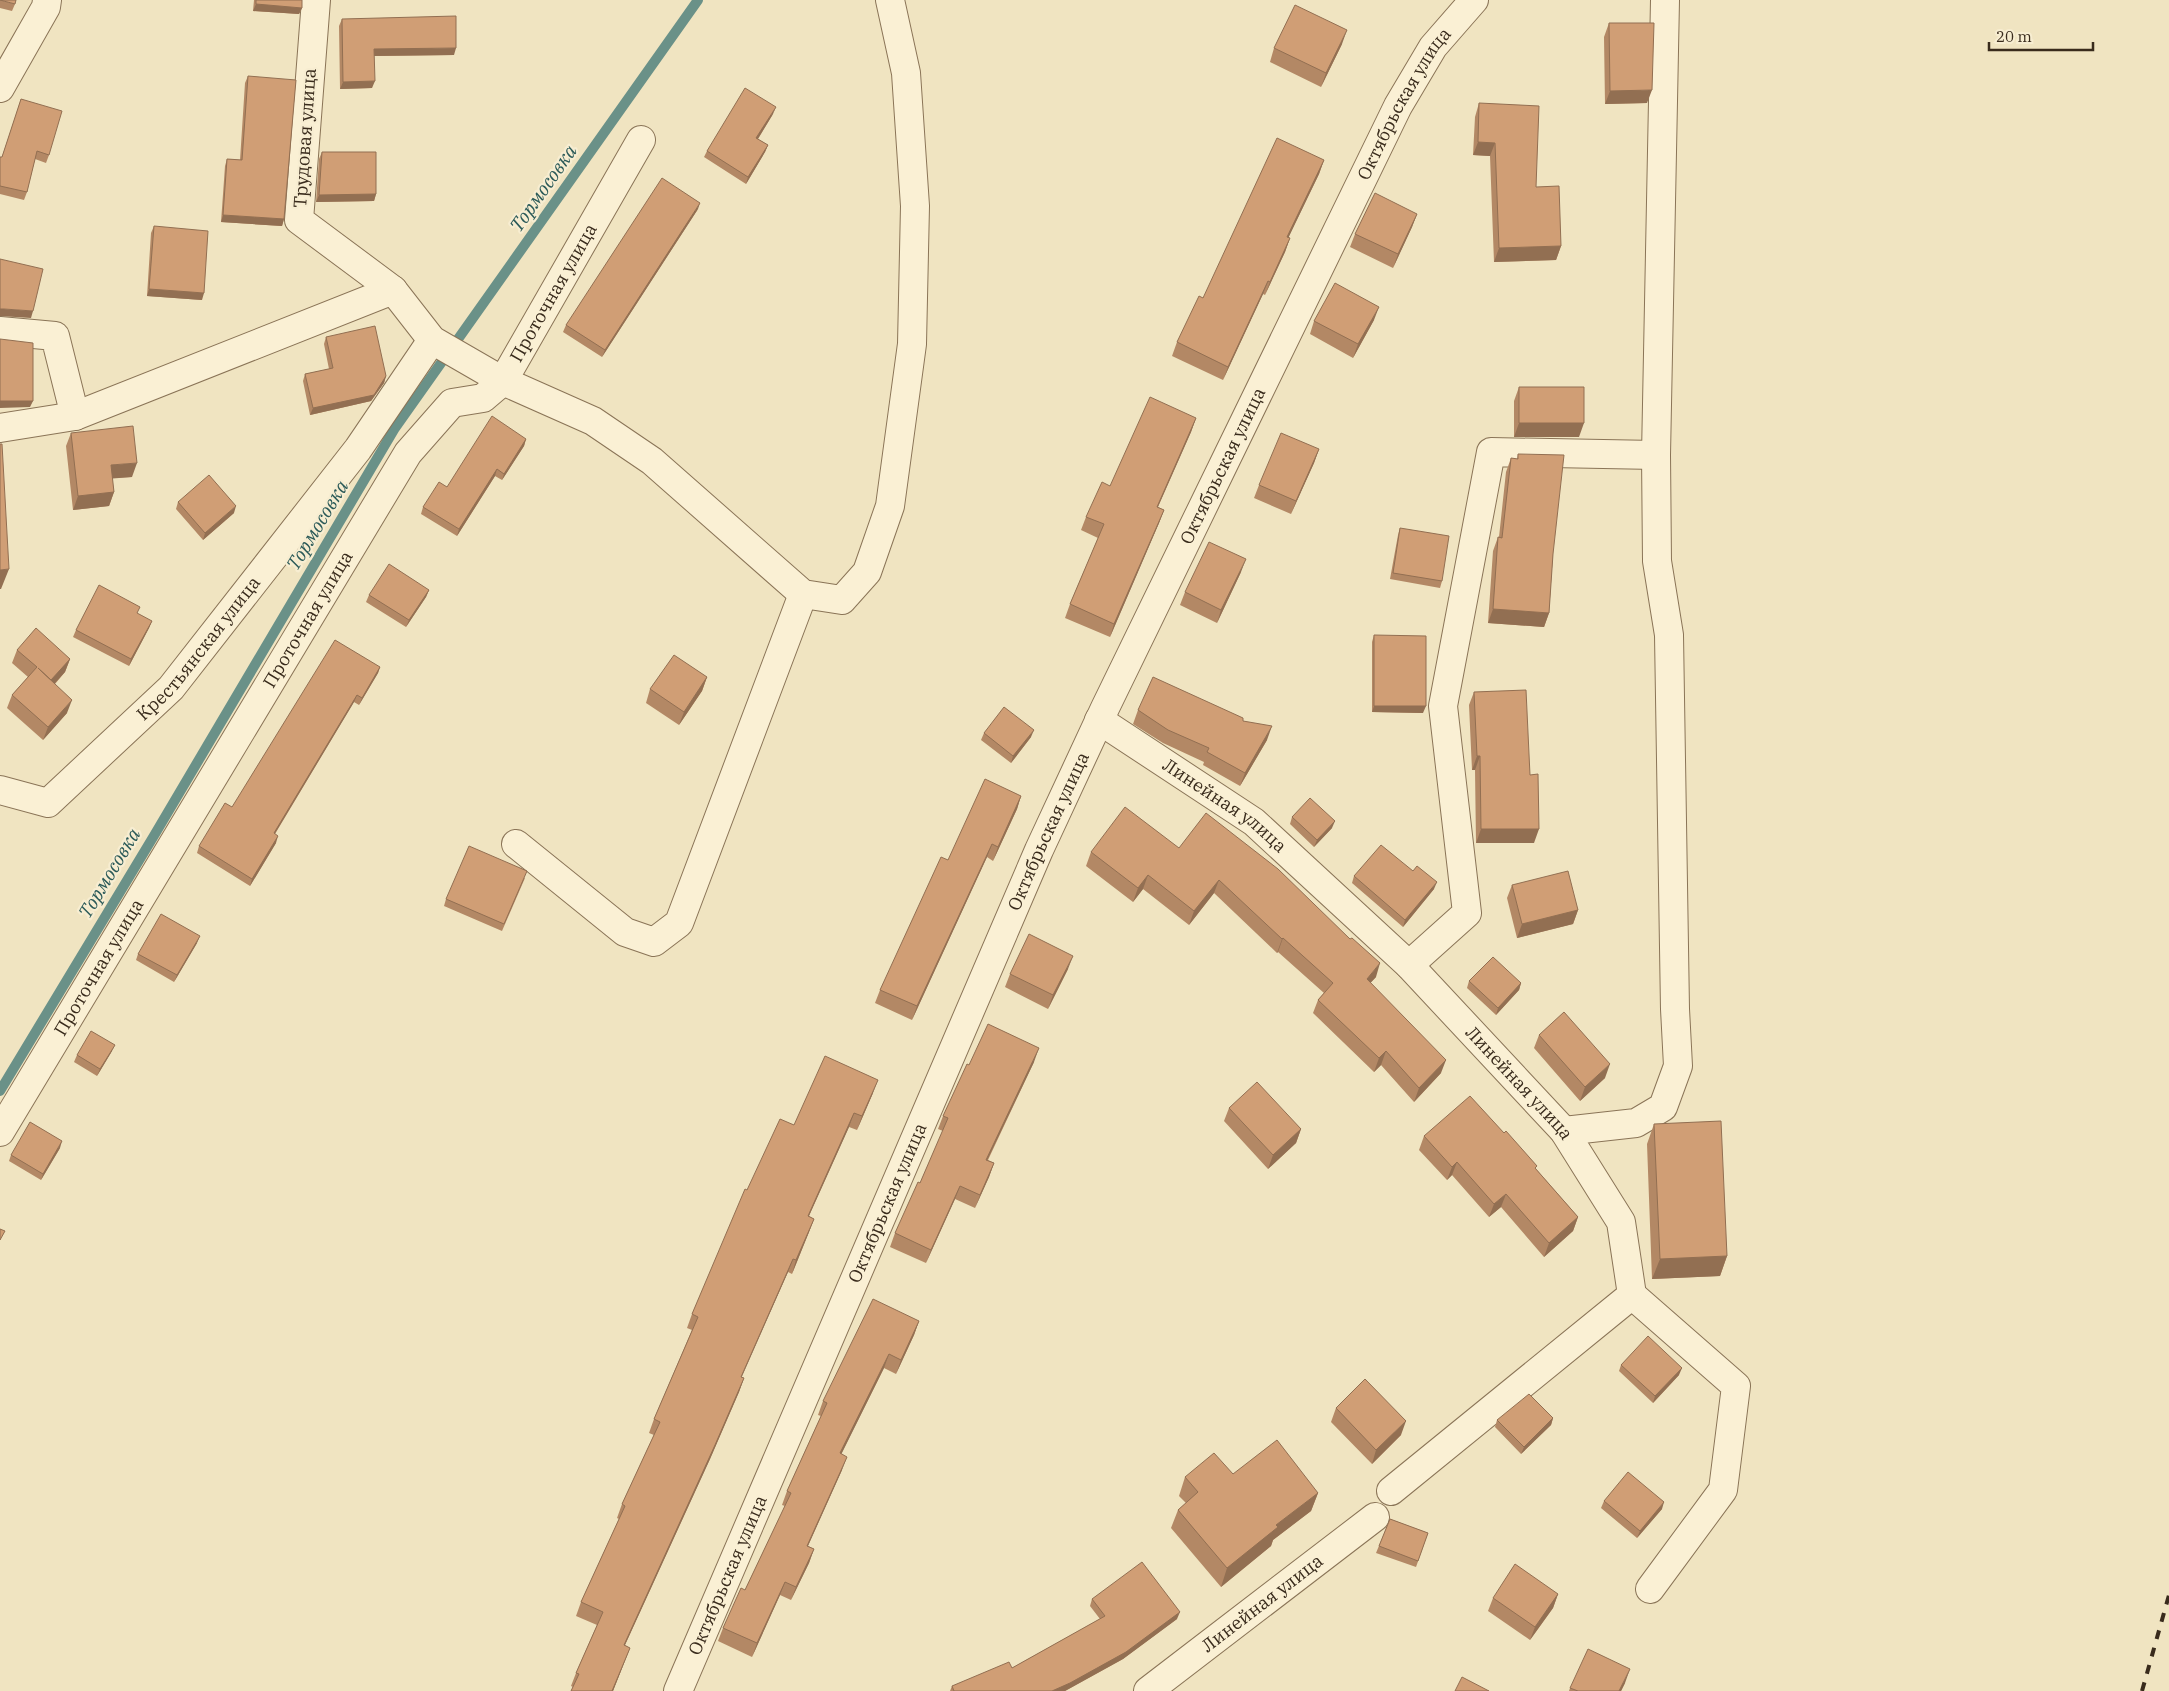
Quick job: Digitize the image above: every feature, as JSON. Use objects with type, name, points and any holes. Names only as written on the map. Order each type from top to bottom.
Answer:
[{"type":"street","points":[[0,88],[46,6],[47,0]]},
{"type":"street","name":"Трудовая улица","points":[[316,0],[299,220],[393,290]]},
{"type":"street","points":[[0,428],[74,416],[393,290],[432,340],[503,381],[593,421],[652,461],[701,502],[803,594],[842,600],[867,572],[890,506],[912,344],[915,206],[906,73],[890,0]]},
{"type":"street","name":"Октябрьская улица","points":[[678,1691],[1039,850],[1099,720],[1398,106],[1433,47],[1474,0]]},
{"type":"street","points":[[1564,1131],[1636,1123],[1663,1107],[1678,1066],[1675,1009],[1669,635],[1657,561],[1656,455],[1665,0]]},
{"type":"street","name":"Проточная улица","points":[[0,1132],[408,453],[452,403],[483,398],[503,381],[640,140]]},
{"type":"street","points":[[0,331],[55,336],[74,416]]},
{"type":"street","name":"Крестьянская улица","points":[[0,790],[48,803],[171,688],[358,449],[432,340]]},
{"type":"street","points":[[1409,965],[1467,913],[1443,706],[1491,452],[1656,455]]},
{"type":"street","points":[[516,844],[625,932],[654,942],[679,923],[803,594]]},
{"type":"street","name":"Линейная улица","points":[[1099,720],[1254,822],[1409,965],[1564,1131],[1621,1222],[1632,1295]]},
{"type":"street","points":[[1391,1491],[1632,1295],[1736,1386],[1723,1490],[1650,1590]]},
{"type":"street","name":"Линейная улица","points":[[1148,1691],[1375,1517]]},
{"type":"building","points":[[0,0],[16,0],[15,4]]},
{"type":"building","points":[[256,0],[302,0],[302,8],[256,4]]},
{"type":"building","points":[[1295,5],[1347,30],[1326,73],[1274,48]]},
{"type":"building","points":[[456,16],[456,48],[374,49],[375,81],[343,82],[342,19]]},
{"type":"building","points":[[1609,23],[1654,23],[1652,90],[1610,91]]},
{"type":"building","points":[[248,76],[296,80],[284,219],[223,215],[227,159],[242,160]]},
{"type":"building","points":[[745,88],[776,107],[756,138],[768,145],[748,177],[707,151]]},
{"type":"building","points":[[21,99],[62,111],[49,155],[37,151],[27,192],[0,186],[0,157],[2,157]]},
{"type":"building","points":[[1479,103],[1539,106],[1536,187],[1559,186],[1561,246],[1499,248],[1495,143],[1478,142]]},
{"type":"building","points":[[1277,138],[1324,160],[1287,237],[1290,238],[1270,282],[1268,281],[1228,367],[1177,342],[1199,296],[1203,298]]},
{"type":"building","points":[[322,152],[376,152],[376,194],[319,195]]},
{"type":"building","points":[[662,178],[700,203],[605,350],[566,325]]},
{"type":"building","points":[[1375,193],[1417,214],[1398,254],[1355,234]]},
{"type":"building","points":[[154,226],[208,231],[204,293],[149,289]]},
{"type":"building","points":[[0,259],[43,269],[33,311],[0,309]]},
{"type":"building","points":[[1335,283],[1379,307],[1358,344],[1314,321]]},
{"type":"building","points":[[375,326],[386,376],[374,395],[313,408],[305,374],[333,368],[326,337]]},
{"type":"building","points":[[0,339],[33,343],[33,401],[0,401]]},
{"type":"building","points":[[1519,387],[1584,387],[1584,423],[1519,423]]},
{"type":"building","points":[[1150,397],[1196,418],[1157,507],[1164,510],[1114,624],[1070,604],[1104,524],[1086,517],[1102,482],[1110,486]]},
{"type":"building","points":[[492,416],[526,439],[504,474],[497,469],[459,529],[423,507],[439,482],[447,487]]},
{"type":"building","points":[[133,426],[137,463],[111,465],[114,492],[78,496],[71,433]]},
{"type":"building","points":[[1281,433],[1319,449],[1296,501],[1259,485]]},
{"type":"building","points":[[0,444],[2,444],[9,569],[0,570]]},
{"type":"building","points":[[1518,454],[1564,455],[1553,554],[1549,613],[1493,609],[1498,537],[1502,538],[1511,458],[1518,459]]},
{"type":"building","points":[[209,475],[236,506],[205,533],[178,502]]},
{"type":"building","points":[[1400,528],[1449,536],[1442,581],[1393,573]]},
{"type":"building","points":[[1209,542],[1246,559],[1221,610],[1185,592]]},
{"type":"building","points":[[389,564],[429,590],[409,620],[369,595]]},
{"type":"building","points":[[99,585],[140,607],[137,613],[152,621],[131,659],[76,630]]},
{"type":"building","points":[[36,628],[70,659],[51,680],[38,668],[72,700],[48,727],[12,695],[37,667],[17,650]]},
{"type":"building","points":[[1374,635],[1426,636],[1426,706],[1374,706]]},
{"type":"building","points":[[335,640],[380,667],[362,698],[357,695],[274,833],[278,836],[252,879],[199,846],[225,803],[232,807]]},
{"type":"building","points":[[674,655],[707,677],[684,712],[650,689]]},
{"type":"building","points":[[1153,677],[1243,718],[1243,721],[1272,726],[1245,773],[1207,752],[1209,748],[1168,730],[1138,710]]},
{"type":"building","points":[[1526,690],[1530,775],[1538,774],[1539,829],[1481,829],[1480,756],[1477,756],[1474,692]]},
{"type":"building","points":[[1004,707],[1034,730],[1013,756],[984,733]]},
{"type":"building","points":[[985,779],[1021,796],[998,847],[992,844],[917,1006],[880,990],[941,857],[948,860]]},
{"type":"building","points":[[1310,798],[1335,821],[1317,840],[1292,817]]},
{"type":"building","points":[[1125,807],[1179,848],[1206,813],[1278,869],[1350,939],[1352,938],[1380,963],[1367,979],[1446,1060],[1419,1088],[1386,1051],[1379,1058],[1318,1000],[1333,983],[1282,939],[1219,880],[1194,911],[1148,875],[1138,888],[1091,852]]},
{"type":"building","points":[[1381,845],[1413,871],[1417,866],[1437,882],[1405,920],[1354,876]]},
{"type":"building","points":[[469,846],[527,871],[504,924],[446,899]]},
{"type":"building","points":[[1568,871],[1578,910],[1522,924],[1512,885]]},
{"type":"building","points":[[161,914],[200,936],[177,975],[138,954]]},
{"type":"building","points":[[1029,934],[1073,956],[1053,995],[1010,974]]},
{"type":"building","points":[[1493,957],[1521,983],[1498,1008],[1469,981]]},
{"type":"building","points":[[1564,1012],[1610,1064],[1585,1087],[1539,1035]]},
{"type":"building","points":[[988,1024],[1039,1048],[986,1160],[994,1163],[980,1195],[960,1186],[931,1250],[895,1233],[918,1182],[920,1183],[948,1118],[943,1116]]},
{"type":"building","points":[[91,1031],[115,1045],[100,1069],[77,1055]]},
{"type":"building","points":[[825,1056],[878,1080],[862,1116],[854,1113],[808,1216],[814,1219],[796,1260],[793,1259],[741,1377],[744,1378],[715,1445],[624,1645],[630,1648],[612,1691],[571,1691],[579,1674],[576,1673],[603,1612],[581,1602],[625,1506],[622,1504],[660,1422],[654,1419],[698,1317],[692,1314],[745,1189],[747,1190],[780,1119],[794,1125]]},
{"type":"building","points":[[1257,1082],[1301,1129],[1273,1155],[1229,1108]]},
{"type":"building","points":[[1470,1096],[1504,1133],[1506,1131],[1537,1166],[1535,1168],[1578,1217],[1549,1243],[1506,1194],[1494,1204],[1457,1162],[1452,1167],[1424,1136]]},
{"type":"building","points":[[1721,1121],[1727,1256],[1660,1259],[1654,1124]]},
{"type":"building","points":[[30,1122],[62,1141],[43,1174],[11,1155]]},
{"type":"building","points":[[0,1229],[5,1231],[0,1240]]},
{"type":"building","points":[[873,1299],[919,1321],[901,1360],[889,1354],[840,1453],[847,1457],[807,1546],[814,1549],[796,1587],[785,1582],[757,1643],[723,1628],[741,1588],[745,1590],[791,1493],[787,1491],[827,1403],[823,1401]]},
{"type":"building","points":[[1648,1336],[1682,1368],[1655,1396],[1621,1365]]},
{"type":"building","points":[[1365,1379],[1406,1421],[1376,1450],[1336,1408]]},
{"type":"building","points":[[1529,1394],[1553,1418],[1524,1447],[1497,1420]]},
{"type":"building","points":[[1277,1440],[1318,1493],[1276,1525],[1278,1527],[1227,1568],[1178,1510],[1198,1492],[1185,1477],[1214,1453],[1233,1474]]},
{"type":"building","points":[[1628,1472],[1664,1502],[1640,1531],[1604,1501]]},
{"type":"building","points":[[1390,1519],[1428,1533],[1418,1561],[1379,1546]]},
{"type":"building","points":[[1142,1562],[1180,1612],[1126,1652],[1052,1691],[954,1691],[952,1686],[1009,1662],[1012,1668],[1105,1616],[1092,1599]]},
{"type":"building","points":[[1515,1564],[1558,1594],[1535,1627],[1493,1598]]},
{"type":"building","points":[[1588,1649],[1630,1669],[1619,1691],[1578,1691],[1570,1688]]},
{"type":"building","points":[[1462,1677],[1489,1691],[1455,1691]]},
{"type":"waterway","name":"Тормосовка","points":[[0,1091],[155,834],[395,428],[698,0]]},
{"type":"railway","points":[[2142,1691],[2169,1595]]}]
